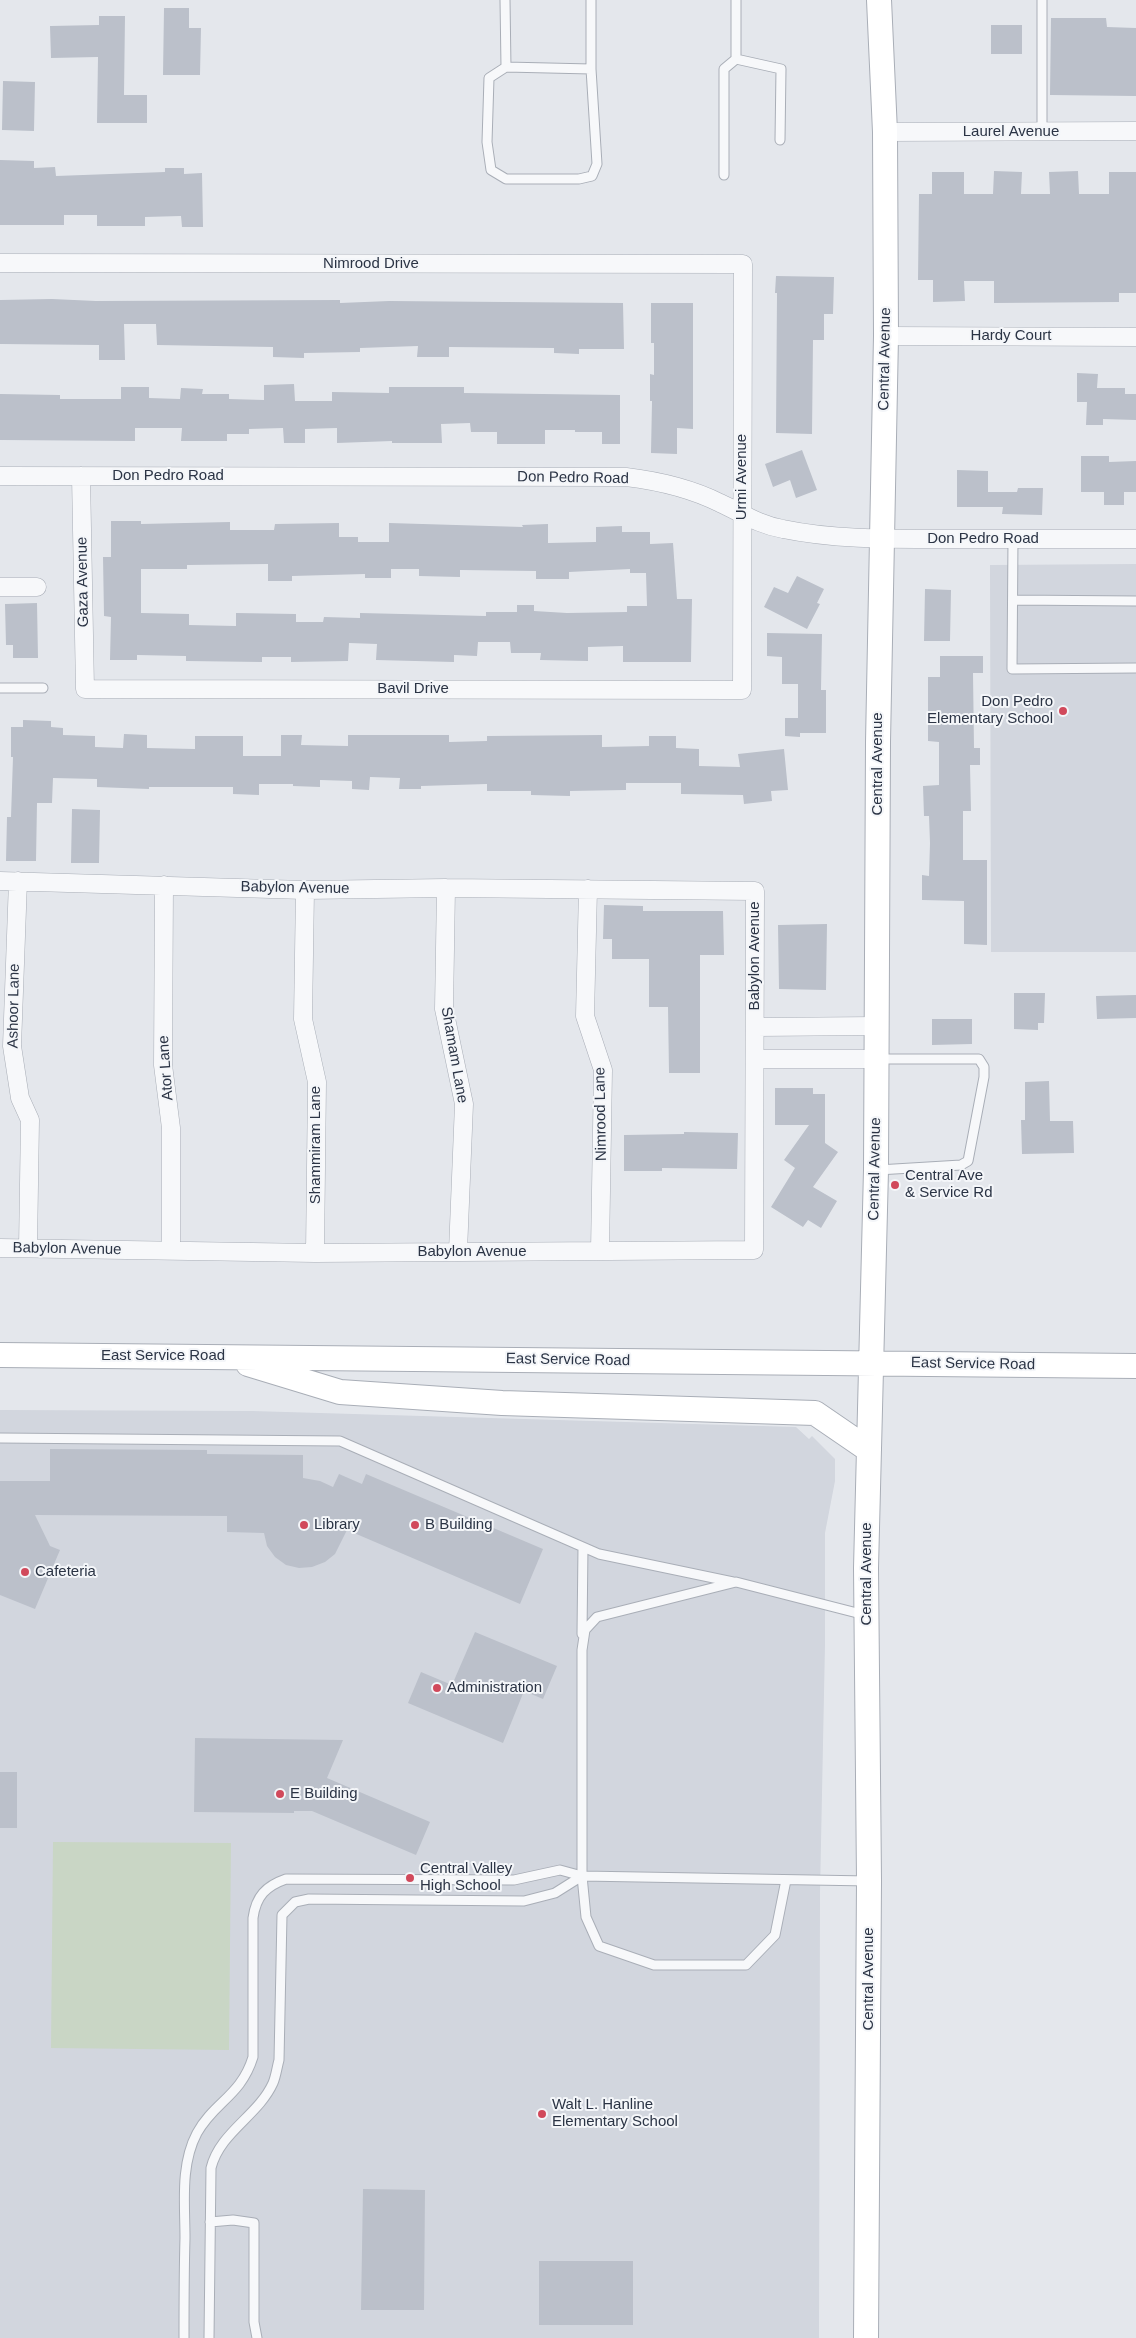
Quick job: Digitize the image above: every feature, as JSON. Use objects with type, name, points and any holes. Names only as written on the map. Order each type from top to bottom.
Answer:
[{"type":"street","name":"Central Avenue","points":[[866,2338],[869,1881],[866,1568],[876,1170],[878,751],[886,336],[885,132],[879,0]]},
{"type":"street","name":"Laurel Avenue","points":[[885,132],[1136,131]]},
{"type":"street","name":"Nimrood Drive","points":[[0,263],[743,264]]},
{"type":"street","name":"Urmi Avenue","points":[[742,690],[743,264]]},
{"type":"street","name":"Hardy Court","points":[[886,336],[1136,336]]},
{"type":"street","name":"Don Pedro Road","points":[[0,476],[626,477],[656,481],[689,490],[721,503],[742,516],[782,529],[813,534],[882,539],[1136,539]]},
{"type":"street","name":"Gaza Avenue","points":[[81,476],[85,689]]},
{"type":"street","points":[[0,587],[37,587]]},
{"type":"street","name":"Bavil Drive","points":[[85,689],[742,690]]},
{"type":"street","name":"Ashoor Lane","points":[[18,881],[12,1046],[20,1098],[30,1120],[28,1248]]},
{"type":"street","name":"Babylon Avenue","points":[[0,882],[306,890],[446,888],[755,891],[756,1026],[754,1250],[315,1253],[0,1248]]},
{"type":"street","name":"Ator Lane","points":[[164,885],[163,1065],[172,1128],[172,1250]]},
{"type":"street","name":"Shamam Lane","points":[[446,888],[444,1009],[464,1104],[458,1251]]},
{"type":"street","name":"Nimrood Lane","points":[[588,889],[586,1016],[603,1070],[600,1251]]},
{"type":"street","name":"Shammiram Lane","points":[[306,890],[303,1018],[317,1082],[315,1253]]},
{"type":"street","name":"Babylon Avenue","points":[[756,1026],[877,1026]]},
{"type":"street","points":[[756,1060],[876,1059]]},
{"type":"street","name":"East Service Road","points":[[0,1355],[1136,1366]]},
{"type":"street","points":[[222,1356],[340,1392],[502,1403],[815,1414],[869,1450]]},
{"type":"lane","points":[[505,0],[506,67]]},
{"type":"lane","points":[[591,69],[506,67],[489,78],[488,142],[491,170],[506,180],[579,179],[592,176],[597,164],[591,69],[592,0]]},
{"type":"lane","points":[[736,0],[736,59]]},
{"type":"lane","points":[[1042,0],[1042,132]]},
{"type":"lane","points":[[736,59],[781,69],[780,140]]},
{"type":"lane","points":[[724,175],[724,69],[736,59]]},
{"type":"lane","points":[[1013,539],[1012,669],[1136,668]]},
{"type":"lane","points":[[1013,600],[1136,601]]},
{"type":"lane","points":[[0,688],[43,688]]},
{"type":"lane","points":[[876,1059],[979,1059],[984,1067],[984,1077],[968,1161],[962,1165],[876,1170]]},
{"type":"lane","points":[[0,1438],[340,1440],[599,1554],[736,1582],[867,1616]]},
{"type":"lane","points":[[582,1547],[582,1876],[586,1917],[599,1946],[654,1965],[746,1965],[775,1935],[786,1880]]},
{"type":"lane","points":[[582,1640],[585,1630],[597,1617],[736,1582]]},
{"type":"lane","points":[[184,2338],[185,2169],[197,2134],[207,2119],[239,2087],[248,2073],[253,2057],[253,1918],[255,1904],[262,1893],[272,1884],[286,1879],[514,1880],[560,1870],[582,1876],[869,1881]]},
{"type":"lane","points":[[209,2338],[211,2168],[216,2153],[260,2102],[273,2083],[279,2060],[280,1930],[282,1915],[295,1902],[309,1899],[524,1901],[555,1893],[582,1876]]},
{"type":"lane","points":[[210,2222],[234,2220],[254,2223],[254,2322],[257,2338]]},
{"type":"shaded area","name":"Don Pedro Elementary School","points":[[1136,564],[1136,952],[991,952],[990,565]]},
{"type":"shaded area","name":"Central Valley High School","points":[[0,1410],[252,1411],[796,1427],[809,1439],[812,1436],[835,1459],[835,1481],[825,1533],[825,1644],[820,1893],[819,2338],[0,2338]]},
{"type":"green space","points":[[53,1842],[231,1843],[229,2050],[51,2048]]},
{"type":"building","points":[[164,8],[189,8],[189,28],[201,28],[200,75],[163,75]]},
{"type":"building","points":[[99,16],[125,16],[124,95],[147,95],[147,123],[97,123],[98,57],[51,58],[50,26],[99,25]]},
{"type":"building","points":[[1051,18],[1106,18],[1107,27],[1136,28],[1136,96],[1050,95]]},
{"type":"building","points":[[991,25],[1022,25],[1022,54],[991,54]]},
{"type":"building","points":[[3,81],[35,82],[34,131],[2,130]]},
{"type":"building","points":[[0,160],[34,161],[34,168],[55,167],[56,176],[165,172],[165,168],[184,168],[184,174],[202,173],[203,227],[182,227],[181,216],[145,217],[145,226],[97,226],[97,215],[64,215],[64,225],[0,225]]},
{"type":"building","points":[[994,171],[1022,172],[1021,194],[1050,194],[1049,172],[1078,171],[1079,194],[1109,194],[1109,172],[1136,172],[1136,293],[1119,293],[1119,302],[994,303],[994,281],[964,281],[965,301],[933,302],[933,280],[918,280],[919,194],[932,194],[932,172],[964,172],[964,194],[993,194]]},
{"type":"building","points":[[776,276],[834,277],[833,314],[824,314],[824,340],[813,340],[812,434],[776,433]]},
{"type":"building","points":[[52,299],[96,301],[340,300],[340,303],[389,301],[623,303],[624,349],[579,349],[579,354],[554,353],[554,348],[449,347],[449,357],[417,357],[418,346],[360,348],[360,352],[304,353],[304,358],[273,357],[273,347],[157,345],[156,324],[124,324],[125,360],[99,360],[99,345],[0,344],[0,300]]},
{"type":"building","points":[[651,303],[693,303],[693,429],[677,428],[677,454],[651,453],[652,401],[650,401],[650,374],[654,375],[654,343],[651,343]]},
{"type":"building","points":[[1077,373],[1098,374],[1097,388],[1125,388],[1125,394],[1136,394],[1136,420],[1103,419],[1103,425],[1086,425],[1087,402],[1077,402]]},
{"type":"building","points":[[294,384],[295,401],[332,401],[332,392],[389,393],[389,387],[464,387],[464,393],[620,395],[620,444],[602,444],[602,432],[545,430],[545,444],[497,444],[497,432],[471,432],[470,423],[441,424],[442,443],[392,443],[392,441],[337,443],[337,428],[305,429],[305,443],[284,443],[283,428],[249,429],[249,434],[227,434],[227,441],[181,441],[182,428],[135,428],[135,441],[0,440],[0,394],[60,395],[60,399],[121,399],[121,387],[149,387],[149,398],[180,399],[181,388],[203,389],[202,394],[229,394],[229,399],[264,400],[264,385]]},
{"type":"building","points":[[802,450],[817,490],[796,498],[790,480],[773,487],[765,464]]},
{"type":"building","points":[[1081,456],[1109,456],[1109,462],[1136,461],[1136,492],[1124,492],[1124,505],[1104,505],[1104,492],[1081,492]]},
{"type":"building","points":[[957,470],[988,471],[988,492],[1017,492],[1018,488],[1043,488],[1042,515],[1002,514],[1003,507],[957,507]]},
{"type":"building","points":[[111,521],[141,521],[141,524],[230,522],[230,530],[274,530],[275,524],[339,523],[339,537],[358,537],[358,542],[389,542],[389,523],[523,527],[522,525],[548,524],[548,543],[596,542],[596,527],[622,526],[622,532],[650,532],[650,544],[673,543],[677,599],[692,599],[691,662],[623,662],[623,646],[588,647],[588,661],[540,660],[541,653],[511,653],[510,642],[478,642],[477,656],[454,655],[454,662],[376,660],[377,644],[349,643],[348,661],[291,662],[291,657],[262,657],[262,662],[186,661],[186,656],[137,655],[137,660],[110,660],[111,617],[104,616],[103,557],[111,557]],"holes":[[[268,564],[268,581],[292,581],[292,576],[365,574],[365,578],[391,578],[391,569],[419,569],[419,576],[460,577],[460,570],[536,571],[536,579],[569,579],[569,572],[630,569],[630,573],[646,573],[647,606],[627,606],[627,612],[567,613],[534,611],[534,605],[517,605],[517,612],[486,612],[486,616],[360,613],[360,618],[324,617],[323,622],[296,622],[296,614],[236,613],[236,626],[189,625],[189,614],[141,613],[141,569],[187,569],[187,565]]]},
{"type":"building","points":[[797,576],[824,589],[817,603],[820,604],[807,629],[764,607],[774,587],[788,593]]},
{"type":"building","points":[[925,589],[951,590],[950,641],[924,641]]},
{"type":"building","points":[[37,603],[38,658],[13,658],[13,645],[6,645],[5,604]]},
{"type":"building","points":[[767,633],[822,634],[821,690],[826,690],[826,733],[800,733],[800,737],[785,736],[785,718],[798,718],[798,684],[782,684],[782,657],[767,656]]},
{"type":"building","points":[[940,656],[983,656],[983,673],[973,673],[974,748],[980,748],[980,765],[970,765],[971,811],[963,811],[963,860],[987,860],[987,945],[964,944],[964,901],[922,900],[922,875],[929,876],[930,843],[929,816],[924,816],[923,786],[939,785],[939,742],[928,741],[928,677],[940,677]]},
{"type":"building","points":[[23,720],[51,721],[51,727],[63,728],[63,735],[95,736],[95,747],[123,748],[124,734],[147,735],[147,748],[195,749],[195,736],[243,736],[243,756],[281,756],[281,735],[302,735],[301,745],[348,746],[348,735],[449,735],[449,742],[487,741],[487,736],[602,735],[602,747],[649,746],[649,736],[676,736],[676,748],[699,749],[699,766],[740,767],[738,754],[784,749],[788,790],[771,791],[772,801],[744,804],[743,795],[681,794],[681,783],[626,783],[626,790],[570,791],[570,796],[531,795],[531,791],[487,791],[487,784],[421,786],[421,789],[399,789],[400,778],[370,777],[369,790],[352,789],[352,781],[320,780],[320,787],[293,786],[293,784],[259,784],[259,795],[233,794],[233,787],[149,787],[149,789],[97,787],[97,779],[53,778],[52,803],[37,803],[36,861],[6,861],[7,817],[11,817],[13,757],[11,757],[11,727],[23,727]]},
{"type":"building","points":[[72,809],[100,810],[99,863],[71,863]]},
{"type":"building","points":[[604,905],[643,906],[643,911],[723,911],[724,955],[700,955],[700,1073],[669,1073],[668,1007],[649,1007],[649,959],[612,959],[612,939],[603,939]]},
{"type":"building","points":[[827,924],[826,990],[779,989],[778,925]]},
{"type":"building","points":[[1014,993],[1045,993],[1044,1023],[1038,1023],[1038,1030],[1014,1029]]},
{"type":"building","points":[[1136,995],[1136,1018],[1097,1019],[1096,996]]},
{"type":"building","points":[[932,1019],[972,1019],[972,1044],[932,1045]]},
{"type":"building","points":[[1049,1081],[1050,1121],[1073,1121],[1074,1153],[1022,1154],[1021,1120],[1025,1120],[1025,1082]]},
{"type":"building","points":[[775,1088],[813,1088],[813,1094],[825,1094],[825,1143],[838,1152],[813,1187],[837,1201],[821,1228],[808,1220],[803,1227],[771,1207],[795,1168],[784,1160],[809,1125],[775,1125]]},
{"type":"building","points":[[684,1132],[738,1133],[737,1169],[662,1168],[662,1171],[624,1171],[624,1135],[684,1134]]},
{"type":"building","name":"B Building","points":[[50,1449],[207,1450],[207,1454],[303,1455],[303,1478],[320,1481],[333,1487],[339,1474],[362,1484],[366,1474],[543,1549],[520,1604],[347,1530],[335,1554],[325,1562],[312,1567],[299,1568],[286,1565],[275,1557],[267,1546],[264,1533],[227,1532],[227,1516],[35,1515],[50,1546],[60,1550],[35,1609],[0,1595],[0,1481],[50,1481]]},
{"type":"building","name":"Administration","points":[[475,1632],[557,1666],[543,1699],[524,1691],[503,1743],[408,1703],[421,1672],[452,1685]]},
{"type":"building","name":"E Building","points":[[195,1738],[343,1740],[327,1778],[430,1822],[416,1855],[312,1811],[294,1811],[294,1813],[194,1812]]},
{"type":"building","points":[[0,1772],[17,1772],[17,1828],[0,1828]]},
{"type":"building","points":[[363,2189],[425,2190],[424,2310],[361,2310]]},
{"type":"building","points":[[539,2261],[633,2261],[633,2325],[539,2325]]},
{"type":"place","name":"Don Pedro Elementary School","points":[[1063,711]]},
{"type":"place","name":"Central Ave & Service Rd","points":[[895,1185]]},
{"type":"place","name":"Library","points":[[304,1525]]},
{"type":"place","name":"B Building","points":[[415,1525]]},
{"type":"place","name":"Cafeteria","points":[[25,1572]]},
{"type":"place","name":"Administration","points":[[437,1688]]},
{"type":"place","name":"E Building","points":[[280,1794]]},
{"type":"place","name":"Central Valley High School","points":[[410,1878]]},
{"type":"place","name":"Walt L. Hanline Elementary School","points":[[542,2114]]}]
